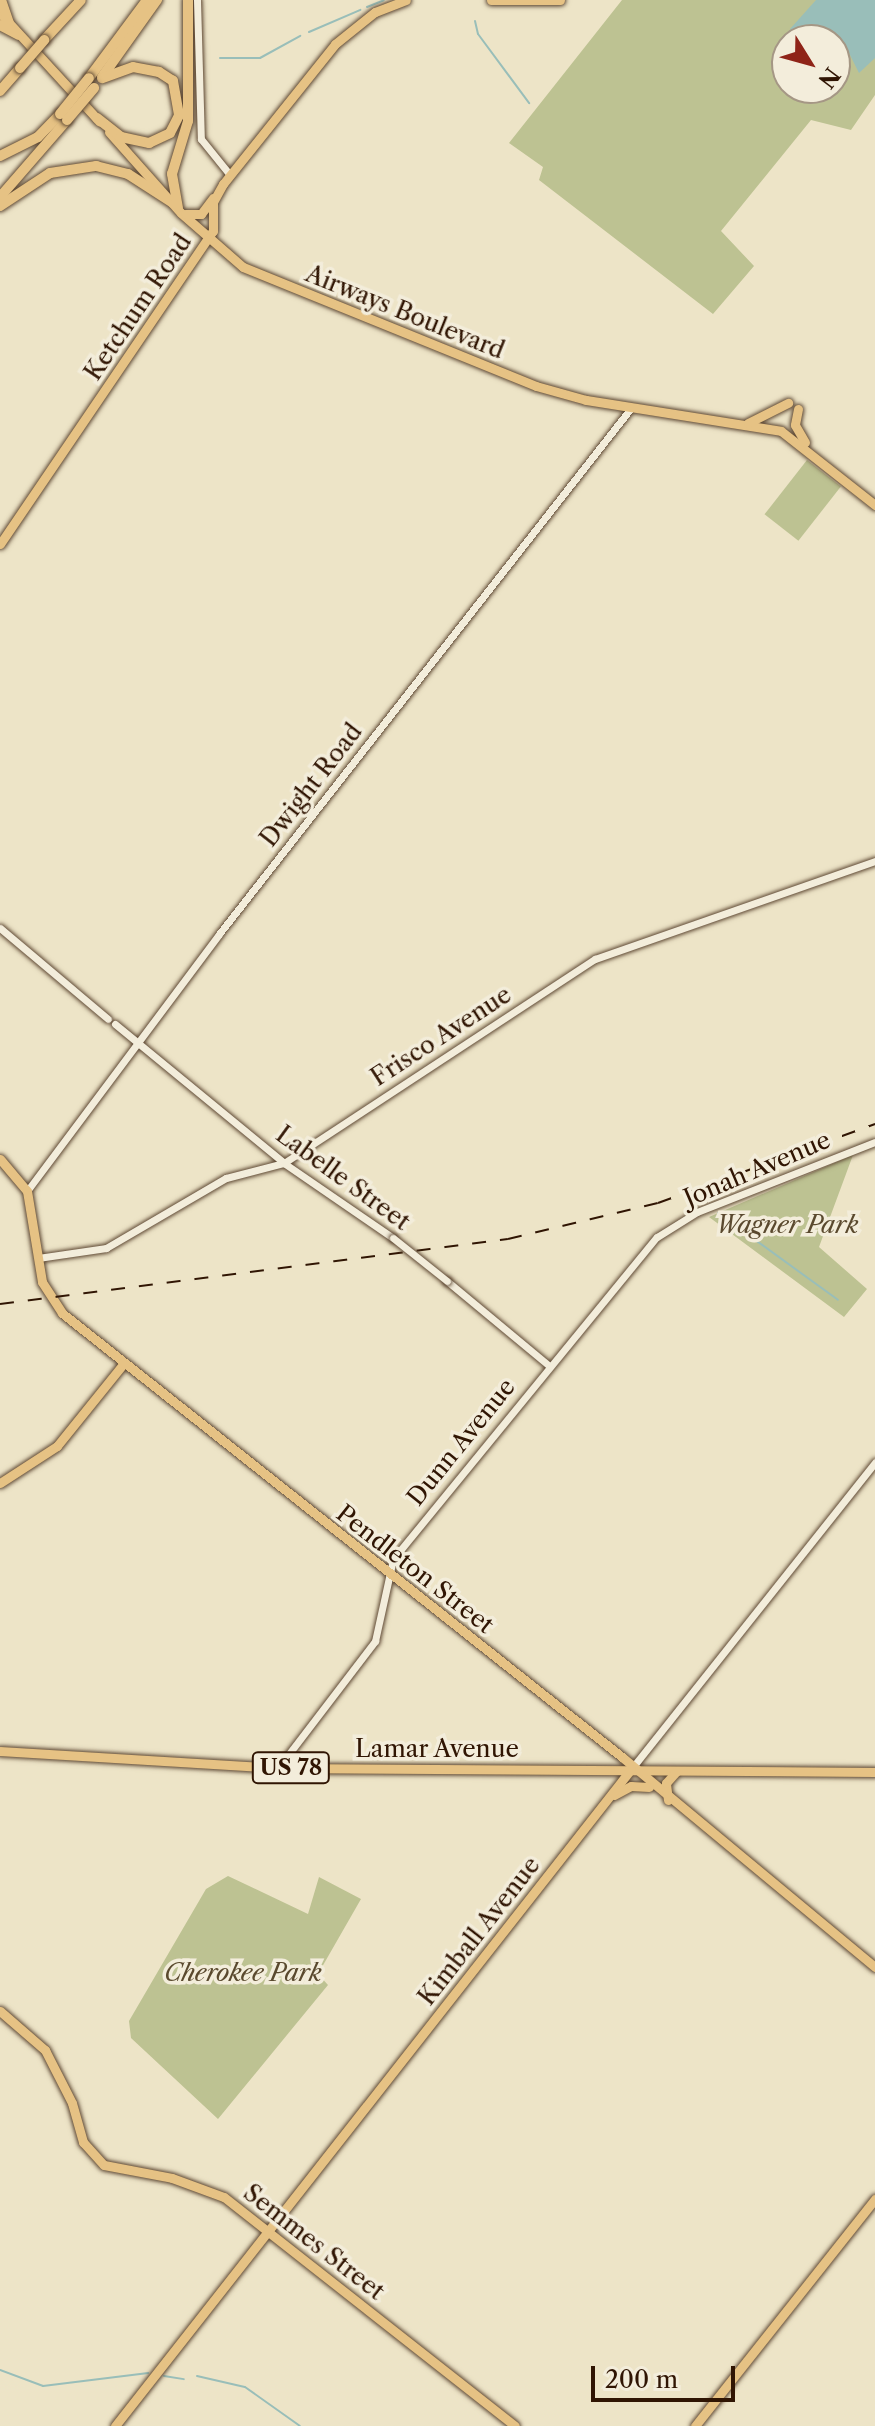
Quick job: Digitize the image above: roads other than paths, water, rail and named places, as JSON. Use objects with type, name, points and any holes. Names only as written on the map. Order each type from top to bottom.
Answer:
[{"type":"highway","points":[[1,0],[4,24],[19,35]]},
{"type":"highway","points":[[57,27],[74,0]]},
{"type":"highway","points":[[0,91],[81,0]]},
{"type":"highway","points":[[0,197],[91,83],[147,0]]},
{"type":"highway","points":[[102,78],[157,0]]},
{"type":"highway","points":[[177,208],[172,174],[188,121],[188,0]]},
{"type":"highway","points":[[91,83],[133,67],[159,72],[173,81],[179,115],[170,133],[149,143],[121,137],[97,118]]},
{"type":"highway","points":[[0,84],[20,68]]},
{"type":"highway","points":[[0,156],[38,137],[64,117]]},
{"type":"highway","points":[[0,206],[50,173],[96,166],[128,174],[177,208]]},
{"type":"main road","name":"Ketchum Road","points":[[0,544],[208,239],[217,194],[230,175],[335,44],[375,12],[406,0]]},
{"type":"main road","points":[[491,0],[560,0]]},
{"type":"main road","points":[[0,13],[4,24]]},
{"type":"main road","name":"Airways Boulevard","points":[[19,35],[177,208],[208,239],[252,272],[536,386],[631,408],[748,423],[791,436],[875,505]]},
{"type":"main road","points":[[177,208],[201,214],[217,194]]},
{"type":"main road","points":[[748,423],[788,403]]},
{"type":"main road","points":[[798,409],[798,434],[814,454]]},
{"type":"main road","points":[[0,1159],[27,1191]]},
{"type":"main road","name":"Pendleton Street","points":[[27,1191],[38,1258],[52,1302],[875,1967]]},
{"type":"main road","points":[[0,1483],[57,1446],[124,1363]]},
{"type":"main road","name":"Lamar Avenue","points":[[0,1751],[278,1768],[875,1772]]},
{"type":"main road","name":"Kimball Avenue","points":[[115,2426],[631,1769]]},
{"type":"main road","points":[[668,1800],[666,1783],[676,1772]]},
{"type":"main road","points":[[608,1799],[637,1784],[656,1790]]},
{"type":"main road","name":"Semmes Street","points":[[0,2011],[45,2050],[72,2103],[83,2142],[104,2165],[209,2191],[270,2232],[515,2426]]},
{"type":"main road","points":[[695,2426],[875,2199]]},
{"type":"street","points":[[197,0],[201,139],[230,175]]},
{"type":"street","name":"Dwight Road","points":[[27,1191],[137,1042],[631,408]]},
{"type":"street","name":"Frisco Avenue","points":[[38,1258],[106,1248],[226,1178],[284,1163],[595,959],[875,861]]},
{"type":"street","name":"Labelle Street","points":[[0,928],[284,1163],[393,1238],[548,1365]]},
{"type":"street","name":"Jonah Avenue","points":[[657,1237],[697,1212],[875,1142]]},
{"type":"street","name":"Dunn Avenue","points":[[278,1768],[375,1641],[386,1571],[548,1365],[657,1237]]},
{"type":"street","name":"Kimball Avenue","points":[[631,1769],[875,1462]]},
{"type":"water","points":[[816,0],[875,0],[875,58],[859,73],[851,57],[851,24],[794,24]]},
{"type":"waterway","points":[[367,7],[384,0]]},
{"type":"waterway","points":[[309,32],[360,10]]},
{"type":"waterway","points":[[475,21],[478,34],[529,103]]},
{"type":"waterway","points":[[220,58],[260,58],[300,36]]},
{"type":"waterway","points":[[718,1213],[838,1300]]},
{"type":"waterway","points":[[0,2370],[43,2386],[148,2373]]},
{"type":"waterway","points":[[164,2376],[184,2379]]},
{"type":"waterway","points":[[197,2376],[245,2387],[300,2426]]},
{"type":"railway","points":[[0,1304],[508,1239],[658,1203],[875,1124]]},
{"type":"park label","name":"Wagner Park","points":[[787,1225]]},
{"type":"park label","name":"Cherokee Park","points":[[243,1973]]}]
